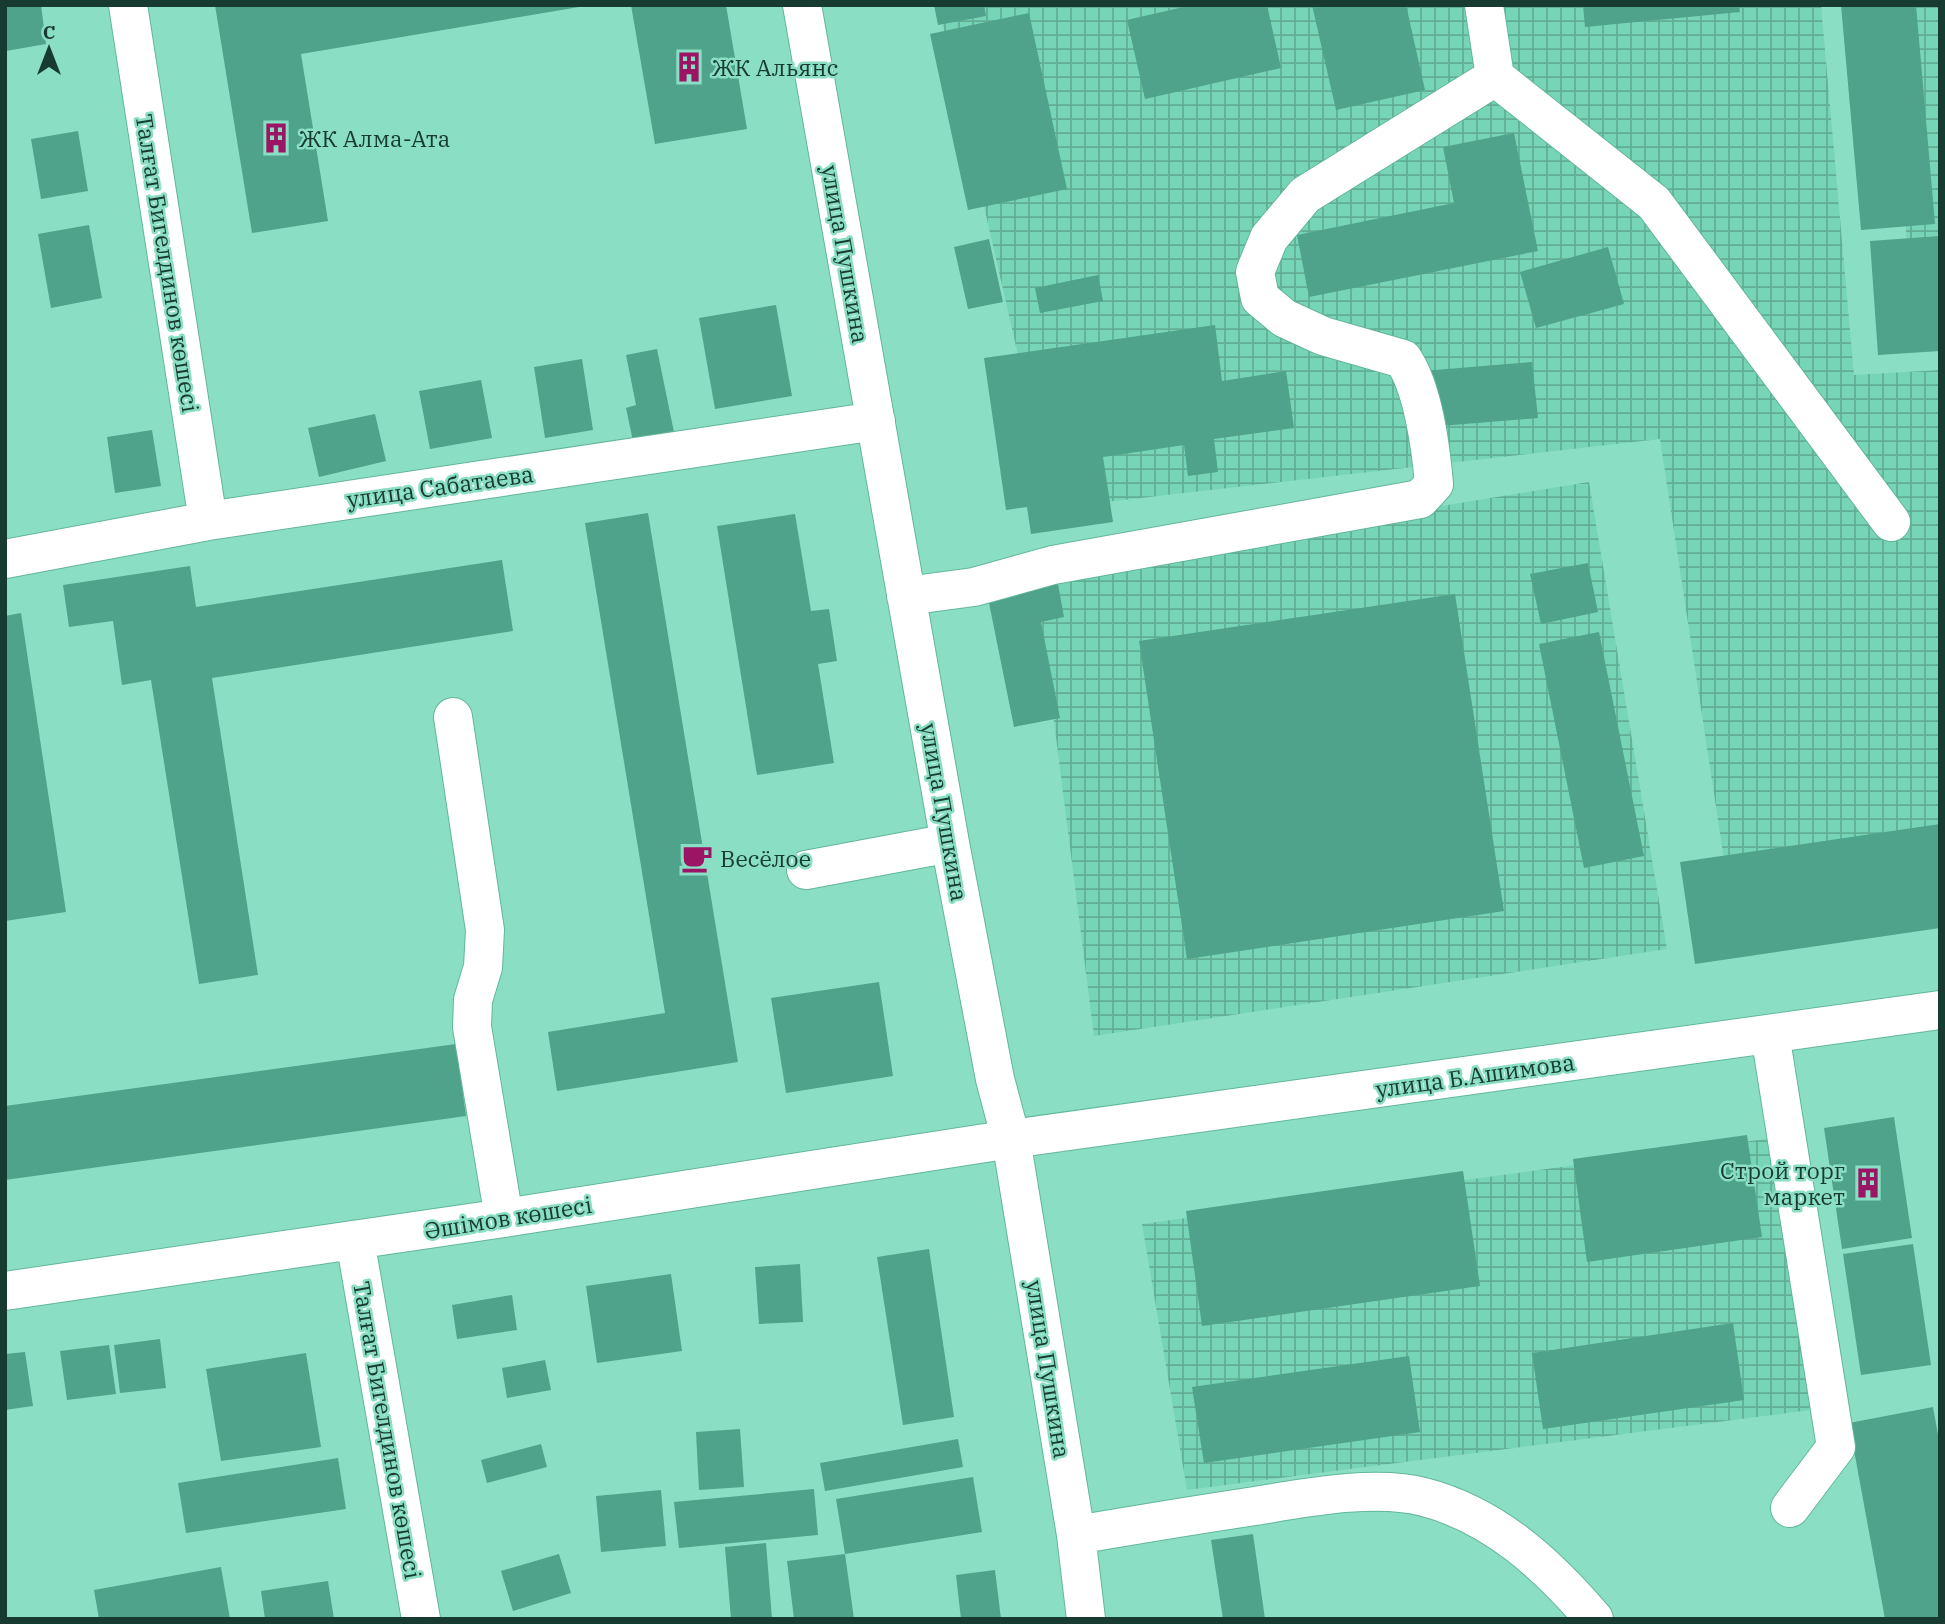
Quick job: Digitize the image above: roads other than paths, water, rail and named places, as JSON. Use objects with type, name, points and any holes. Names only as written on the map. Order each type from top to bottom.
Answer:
[{"type":"street","name":"Талғат Бигелдинов көшесі","points":[[128,5],[208,521]]},
{"type":"street","name":"улица Пушкина","points":[[802,5],[950,843],[995,1079],[1011,1139],[1076,1535],[1086,1619]]},
{"type":"street","points":[[1484,5],[1495,77],[1654,203],[1891,522]]},
{"type":"street","points":[[906,596],[975,587],[1053,565],[1425,496],[1434,484],[1431,453],[1414,377],[1403,359],[1323,336],[1284,318],[1260,298],[1255,272],[1269,238],[1305,195],[1495,77]]},
{"type":"street","name":"улица Сабатаева","points":[[5,559],[208,521],[876,421]]},
{"type":"street","points":[[453,717],[485,930],[483,967],[473,1000],[472,1027],[504,1218]]},
{"type":"street","points":[[806,870],[950,843]]},
{"type":"street","name":"улица Б.Ашимова","points":[[1011,1139],[1940,1010]]},
{"type":"street","points":[[1770,1034],[1836,1447],[1790,1508]]},
{"type":"street","name":"Әшімов көшесі","points":[[5,1291],[355,1241],[1011,1139]]},
{"type":"street","name":"Талғат Бигелдинов көшесі","points":[[355,1241],[421,1619]]},
{"type":"street","points":[[1076,1535],[1319,1496],[1370,1491],[1423,1496],[1473,1515],[1522,1547],[1563,1583],[1594,1619]]},
{"type":"place","name":"ЖК Альянс","points":[[689,67]]},
{"type":"place","name":"ЖК Алма-Ата","points":[[276,138]]},
{"type":"place","name":"Весёлое","points":[[697,858]]},
{"type":"place","name":"Строй торг маркет","points":[[1868,1183]]}]
